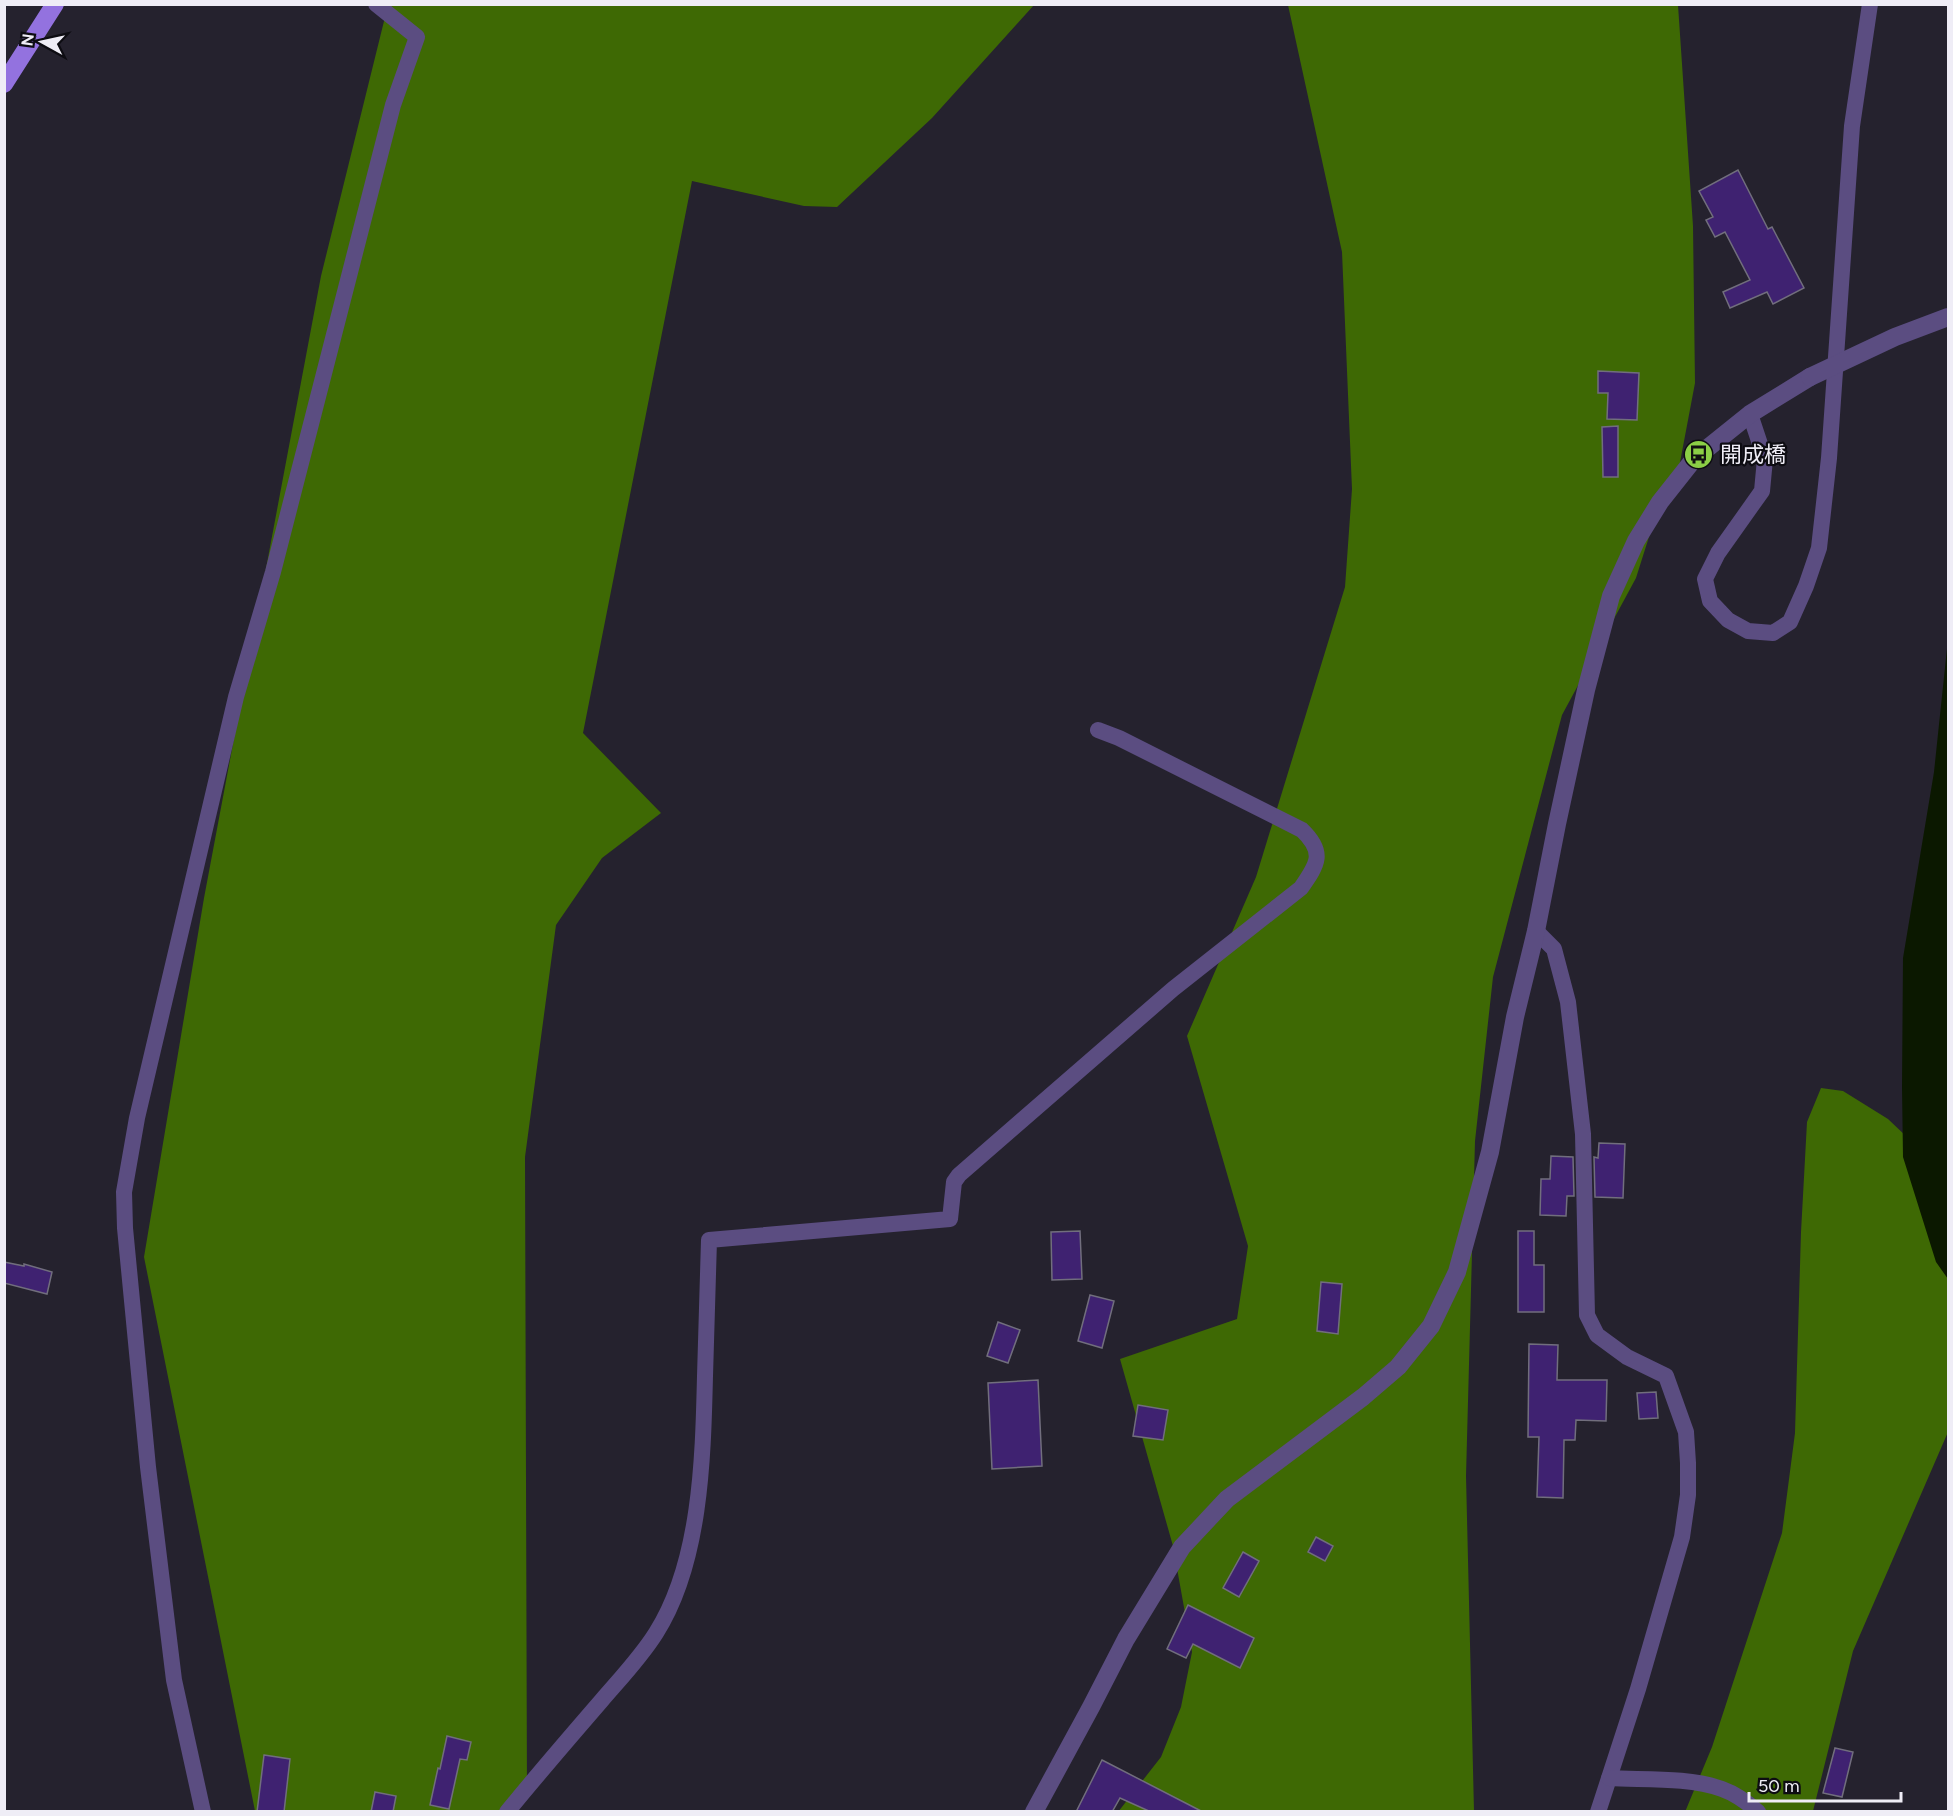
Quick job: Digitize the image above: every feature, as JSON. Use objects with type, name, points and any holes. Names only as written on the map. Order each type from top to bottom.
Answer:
[{"type":"main road","points":[[4,84],[55,4]]},
{"type":"street","points":[[203,1812],[174,1680],[169,1641],[146,1445],[125,1228],[124,1192],[137,1118],[236,698],[273,573],[393,105],[417,38],[376,4]]},
{"type":"street","points":[[1750,414],[1765,459],[1762,491],[1718,553],[1705,579],[1710,601],[1728,620],[1748,631],[1773,633],[1790,622],[1819,548],[1829,458],[1852,126],[1870,4]]},
{"type":"street","points":[[1034,1812],[1126,1639],[1182,1547],[1227,1499],[1363,1397],[1398,1367],[1431,1326],[1457,1272],[1487,1163],[1515,1017],[1536,931],[1586,690],[1611,596],[1636,541],[1660,502],[1694,459],[1750,414],[1810,377],[1895,337],[1948,316]]},
{"type":"street","points":[[507,1812],[656,1633],[681,1579],[696,1512],[704,1443],[709,1240],[950,1219],[954,1182],[959,1174],[1173,989],[1301,888],[1314,869],[1317,850],[1313,841],[1302,830],[1119,738],[1098,730]]},
{"type":"street","points":[[1536,931],[1554,950],[1570,1013],[1582,1134],[1587,1315],[1597,1335],[1627,1357],[1666,1376],[1686,1432],[1688,1495],[1682,1537],[1638,1689],[1598,1812]]},
{"type":"street","points":[[1609,1778],[1695,1783],[1722,1788],[1741,1798],[1758,1812]]},
{"type":"green space","points":[[388,5],[1034,5],[932,118],[837,207],[804,206],[692,181],[583,733],[661,813],[602,858],[556,925],[525,1157],[527,1796],[503,1811],[255,1811],[144,1257],[204,898],[321,276]]},
{"type":"green space","points":[[1288,5],[1678,5],[1693,226],[1695,383],[1678,473],[1660,502],[1636,578],[1562,715],[1493,977],[1475,1141],[1466,1476],[1474,1811],[1118,1812],[1161,1757],[1181,1707],[1192,1652],[1173,1546],[1120,1359],[1237,1319],[1248,1246],[1187,1036],[1256,877],[1345,587],[1352,489],[1342,252]]},
{"type":"green space","points":[[1821,1088],[1843,1091],[1888,1119],[1927,1156],[1948,1184],[1948,1432],[1853,1651],[1813,1811],[1685,1812],[1712,1747],[1782,1533],[1795,1433],[1807,1122]]},
{"type":"shaded area","points":[[1948,639],[1948,1279],[1936,1262],[1903,1157],[1902,1087],[1903,958],[1934,772]]},
{"type":"building","points":[[1738,170],[1768,229],[1772,227],[1804,288],[1773,304],[1767,292],[1730,308],[1723,292],[1750,280],[1725,232],[1715,237],[1706,220],[1713,217],[1699,191]]},
{"type":"building","points":[[1598,371],[1639,373],[1637,420],[1607,419],[1608,393],[1598,393]]},
{"type":"building","points":[[1618,426],[1618,477],[1603,477],[1602,427]]},
{"type":"building","points":[[1599,1143],[1625,1144],[1623,1198],[1595,1197],[1594,1157],[1598,1158]]},
{"type":"building","points":[[1551,1156],[1573,1157],[1574,1196],[1567,1196],[1566,1216],[1540,1215],[1541,1179],[1550,1179]]},
{"type":"building","points":[[1080,1231],[1082,1279],[1052,1280],[1051,1232]]},
{"type":"building","points":[[1518,1231],[1534,1231],[1534,1265],[1544,1265],[1544,1312],[1518,1312]]},
{"type":"building","points":[[4,1262],[24,1266],[24,1264],[52,1272],[47,1294],[4,1283]]},
{"type":"building","points":[[1321,1282],[1342,1284],[1338,1334],[1317,1331]]},
{"type":"building","points":[[1090,1295],[1114,1301],[1102,1348],[1078,1341]]},
{"type":"building","points":[[998,1322],[1020,1330],[1008,1363],[987,1356]]},
{"type":"building","points":[[1529,1344],[1558,1345],[1557,1380],[1607,1380],[1606,1421],[1576,1420],[1575,1440],[1564,1440],[1563,1498],[1537,1497],[1539,1437],[1528,1437]]},
{"type":"building","points":[[1038,1380],[1042,1466],[992,1469],[988,1383]]},
{"type":"building","points":[[1656,1392],[1658,1418],[1639,1419],[1637,1393]]},
{"type":"building","points":[[1138,1405],[1168,1410],[1163,1440],[1133,1436]]},
{"type":"building","points":[[1316,1537],[1333,1546],[1325,1561],[1308,1552]]},
{"type":"building","points":[[1243,1552],[1259,1561],[1239,1597],[1223,1588]]},
{"type":"building","points":[[1188,1605],[1254,1638],[1240,1668],[1193,1644],[1186,1658],[1167,1649]]},
{"type":"building","points":[[447,1736],[471,1742],[467,1760],[460,1759],[449,1809],[430,1805]]},
{"type":"building","points":[[1835,1748],[1853,1752],[1842,1797],[1823,1793]]},
{"type":"building","points":[[264,1755],[290,1759],[284,1812],[257,1812]]},
{"type":"building","points":[[1102,1760],[1203,1812],[1151,1812],[1120,1798],[1112,1812],[1076,1812]]},
{"type":"building","points":[[375,1792],[396,1796],[393,1812],[371,1812]]},
{"type":"place","name":"開成橋","points":[[1699,454]]}]
